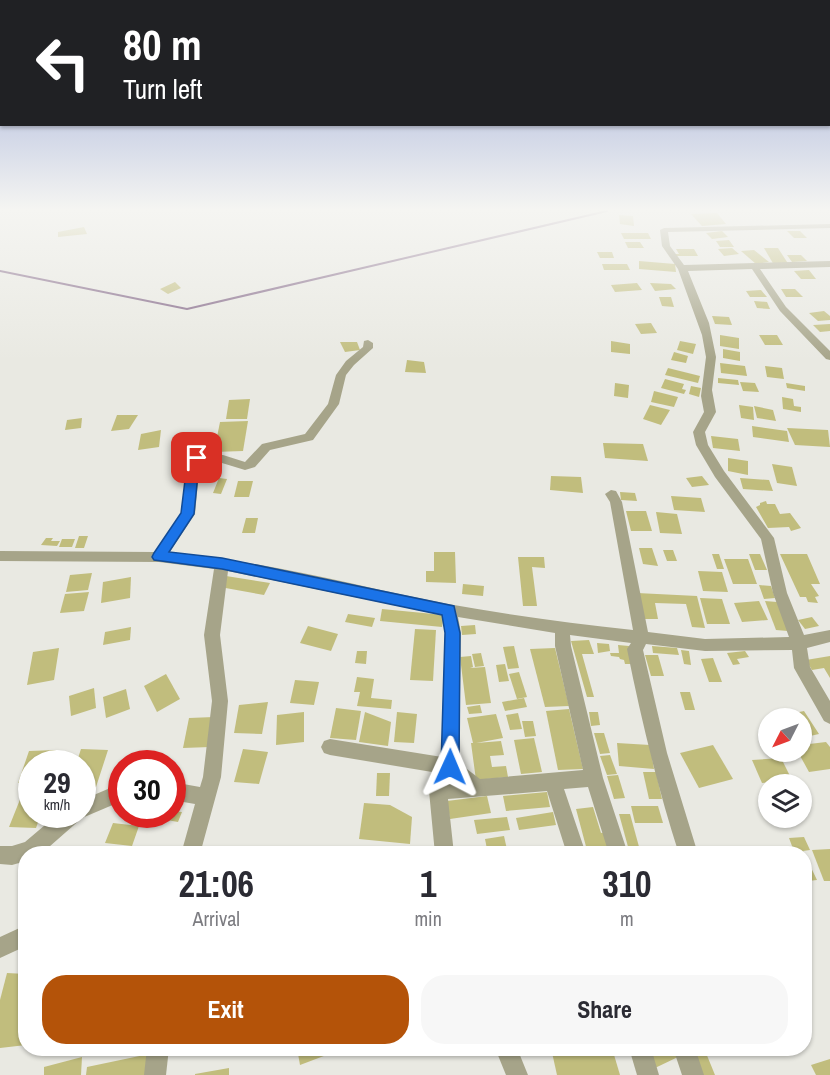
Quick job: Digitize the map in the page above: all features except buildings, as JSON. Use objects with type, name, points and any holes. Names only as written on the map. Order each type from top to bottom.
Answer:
[{"type":"street","points":[[676,261],[682,268],[699,306],[711,358],[704,397],[710,412],[699,432],[702,446],[719,474],[767,538],[780,593],[799,643],[802,668],[830,716]]},
{"type":"street","points":[[682,268],[830,264]]},
{"type":"street","points":[[755,267],[783,309],[830,357]]},
{"type":"street","points":[[159,557],[188,514],[193,464],[197,458],[223,459],[245,466],[251,465],[266,447],[309,437],[333,404],[341,375],[350,363],[368,348],[368,343]]},
{"type":"street","points":[[611,494],[616,502],[642,638],[635,650],[670,800],[686,846]]},
{"type":"street","points":[[0,556],[159,557],[222,564],[449,610],[562,628],[705,645],[799,643],[830,636]]},
{"type":"street","points":[[192,846],[212,777],[220,701],[212,635],[222,564]]},
{"type":"street","points":[[444,846],[438,791],[450,767],[453,633],[449,610]]},
{"type":"street","points":[[562,628],[563,646],[594,778],[616,846]]},
{"type":"street","points":[[330,747],[450,767],[476,787]]},
{"type":"street","points":[[438,791],[594,778]]},
{"type":"street","points":[[553,782],[574,846]]},
{"type":"street","points":[[186,793],[206,797]]},
{"type":"street","points":[[38,846],[58,828]]},
{"type":"street","points":[[0,855],[18,853]]},
{"type":"street","points":[[0,948],[18,939]]},
{"type":"street","points":[[155,1075],[157,1056]]},
{"type":"street","points":[[509,1056],[517,1075]]},
{"type":"street","points":[[642,1056],[648,1075]]},
{"type":"street","points":[[687,1056],[693,1075]]},
{"type":"waterway","points":[[0,271],[187,309],[392,261]]},
{"type":"route","points":[[197,458],[193,464],[188,514],[159,557],[222,564],[449,610],[453,633],[450,767]]}]
